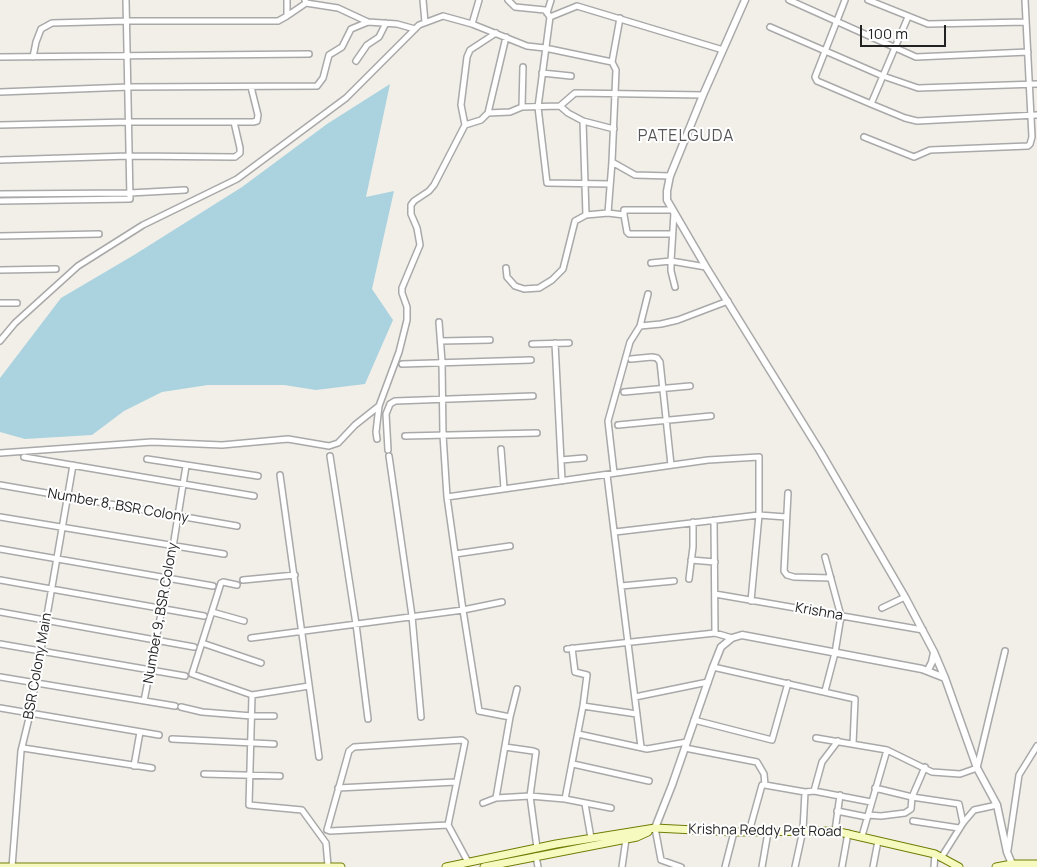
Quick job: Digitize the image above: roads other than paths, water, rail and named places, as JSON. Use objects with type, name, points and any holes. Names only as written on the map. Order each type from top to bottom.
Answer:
[{"type":"main road","name":"Krishna Reddy Pet Road","points":[[446,867],[468,862],[637,837],[655,828]]},
{"type":"main road","name":"Krishna Reddy Pet Road","points":[[484,867],[591,838],[655,828],[734,832],[835,831],[862,836],[938,856],[957,867]]},
{"type":"main road","points":[[1001,867],[1012,864],[1037,864]]},
{"type":"main road","points":[[0,867],[341,867]]},
{"type":"street","points":[[0,202],[130,199],[126,0]]},
{"type":"street","points":[[287,0],[287,16]]},
{"type":"street","points":[[423,0],[425,22]]},
{"type":"street","points":[[472,24],[479,0]]},
{"type":"street","points":[[508,0],[514,7],[545,10],[548,15]]},
{"type":"street","points":[[551,0],[538,107],[547,184],[610,184]]},
{"type":"street","points":[[745,0],[670,176],[666,191],[667,200],[706,267],[820,451],[923,630],[945,678],[977,768],[996,805],[1007,852],[1012,864]]},
{"type":"street","points":[[789,0],[916,57],[1028,52]]},
{"type":"street","points":[[845,0],[816,72],[815,77],[817,81],[905,118],[917,121],[1034,115]]},
{"type":"street","points":[[868,0],[928,24],[1026,22]]},
{"type":"street","points":[[864,137],[914,157],[930,150],[1028,146],[1032,141],[1034,115],[1029,84],[1025,0]]},
{"type":"street","points":[[34,57],[39,33],[45,25],[52,23],[278,21],[306,2],[338,8],[368,22],[406,26],[414,29]]},
{"type":"street","points":[[548,15],[578,3],[723,50]]},
{"type":"street","points":[[0,341],[15,323],[78,266],[143,225],[237,179],[346,98],[414,29],[425,22],[443,16],[472,24],[527,46],[612,62]]},
{"type":"street","points":[[871,104],[908,17]]},
{"type":"street","points":[[608,213],[616,70],[612,62],[620,18]]},
{"type":"street","points":[[0,92],[128,87],[317,86],[323,78],[329,54],[342,47],[351,29],[368,22]]},
{"type":"street","points":[[356,61],[367,45],[379,37],[386,23]]},
{"type":"street","points":[[770,27],[883,76],[918,88],[1037,84]]},
{"type":"street","points":[[377,439],[379,406],[407,320],[407,307],[402,288],[420,245],[420,238],[411,214],[411,205],[434,185],[465,125],[461,105],[467,58],[470,50],[496,33]]},
{"type":"street","points":[[465,125],[481,120],[488,113],[506,37]]},
{"type":"street","points":[[0,57],[310,54]]},
{"type":"street","points":[[522,107],[523,66]]},
{"type":"street","points":[[542,73],[571,76]]},
{"type":"street","points":[[0,125],[253,122],[258,119],[251,87]]},
{"type":"street","points":[[488,113],[510,112],[522,107],[560,106],[574,93],[703,96]]},
{"type":"street","points":[[560,106],[583,121],[614,129]]},
{"type":"street","points":[[583,121],[586,215]]},
{"type":"street","points":[[0,160],[129,156],[235,157],[240,153],[240,148],[234,122]]},
{"type":"street","points":[[612,162],[635,175],[670,176]]},
{"type":"street","points":[[0,194],[130,193],[185,190]]},
{"type":"street","points":[[672,234],[629,234],[627,232],[624,210],[673,212]]},
{"type":"street","points":[[673,212],[671,271],[675,287]]},
{"type":"street","points":[[506,268],[507,277],[515,286],[524,289],[538,288],[552,280],[562,269],[575,221],[586,215],[608,213],[624,215]]},
{"type":"street","points":[[0,236],[99,234]]},
{"type":"street","points":[[650,263],[671,262],[706,267]]},
{"type":"street","points":[[0,270],[56,269]]},
{"type":"street","points":[[614,473],[608,421],[630,342],[640,326],[648,294]]},
{"type":"street","points":[[640,326],[678,320],[728,301]]},
{"type":"street","points":[[0,303],[17,303]]},
{"type":"street","points":[[439,322],[447,497],[480,712],[510,717]]},
{"type":"street","points":[[441,341],[490,340]]},
{"type":"street","points":[[532,344],[569,343]]},
{"type":"street","points":[[554,344],[562,481]]},
{"type":"street","points":[[631,359],[657,358],[660,362],[671,465]]},
{"type":"street","points":[[402,364],[531,360]]},
{"type":"street","points":[[624,392],[690,386]]},
{"type":"street","points":[[422,717],[412,616],[388,453],[386,414],[390,404],[400,400],[533,396]]},
{"type":"street","points":[[0,453],[152,442],[222,445],[288,439],[329,446],[338,443],[379,406]]},
{"type":"street","points":[[618,425],[711,416]]},
{"type":"street","points":[[405,436],[537,432]]},
{"type":"street","points":[[501,448],[504,488]]},
{"type":"street","points":[[330,456],[356,624],[368,719]]},
{"type":"street","points":[[24,457],[254,496]]},
{"type":"street","points":[[447,497],[708,460],[759,457],[759,515],[751,601]]},
{"type":"street","points":[[561,460],[584,458]]},
{"type":"street","points":[[147,459],[258,476]]},
{"type":"street","name":"BSR Colony Main","points":[[12,867],[21,751],[36,683],[73,465]]},
{"type":"street","name":"Number 9, BSR Colony","points":[[144,701],[168,578],[186,466]]},
{"type":"street","points":[[280,475],[319,757]]},
{"type":"street","points":[[607,475],[640,747]]},
{"type":"street","name":"Number 8, BSR Colony","points":[[0,485],[236,526]]},
{"type":"street","points":[[788,493],[784,572],[794,577],[831,578]]},
{"type":"street","points":[[615,532],[759,515],[786,517]]},
{"type":"street","points":[[0,517],[224,554]]},
{"type":"street","points":[[714,520],[715,633]]},
{"type":"street","points":[[689,579],[693,522]]},
{"type":"street","points":[[455,554],[510,546]]},
{"type":"street","points":[[0,549],[213,586]]},
{"type":"street","points":[[825,557],[842,616],[825,692]]},
{"type":"street","points":[[691,560],[714,562]]},
{"type":"street","points":[[243,580],[295,576]]},
{"type":"street","points":[[0,580],[204,616]]},
{"type":"street","points":[[621,586],[674,581]]},
{"type":"street","points":[[237,585],[221,583],[192,673],[193,676],[252,695],[309,686]]},
{"type":"street","name":"Krishna","points":[[715,594],[923,630]]},
{"type":"street","points":[[882,608],[905,597]]},
{"type":"street","points":[[251,638],[463,610],[502,602]]},
{"type":"street","points":[[0,612],[194,647]]},
{"type":"street","points":[[212,612],[244,621]]},
{"type":"street","points":[[565,799],[573,764],[587,675],[575,672],[570,649],[715,633],[732,638]]},
{"type":"street","points":[[680,867],[661,860],[655,828],[721,647],[732,638],[742,635],[928,670],[945,678]]},
{"type":"street","points":[[202,642],[262,663]]},
{"type":"street","points":[[0,644],[185,676]]},
{"type":"street","points":[[977,768],[1006,651]]},
{"type":"street","points":[[928,670],[934,652]]},
{"type":"street","points":[[713,667],[855,699],[853,744]]},
{"type":"street","points":[[0,676],[202,712],[274,716]]},
{"type":"street","points":[[635,697],[708,682]]},
{"type":"street","points":[[694,720],[772,740],[788,684]]},
{"type":"street","points":[[496,798],[510,717],[517,689]]},
{"type":"street","points":[[252,695],[250,805],[302,810],[326,843],[328,866]]},
{"type":"street","points":[[583,706],[637,714]]},
{"type":"street","points":[[0,708],[159,735]]},
{"type":"street","points":[[134,766],[140,732]]},
{"type":"street","points":[[578,734],[647,749],[686,745],[757,762],[764,774],[765,785]]},
{"type":"street","points":[[816,738],[887,750],[932,772],[960,774],[977,768]]},
{"type":"street","points":[[172,739],[274,744]]},
{"type":"street","points":[[448,825],[327,830],[349,751],[354,747],[462,740],[465,742],[466,746],[456,782],[448,825],[468,862]]},
{"type":"street","points":[[814,791],[822,762],[838,741]]},
{"type":"street","points":[[505,746],[536,752],[530,796],[538,867]]},
{"type":"street","points":[[1007,852],[1019,775],[1037,746]]},
{"type":"street","points":[[23,748],[152,768]]},
{"type":"street","points":[[862,836],[887,750]]},
{"type":"street","points":[[573,764],[648,782]]},
{"type":"street","points":[[836,811],[867,816],[905,813],[910,809],[912,797],[924,767]]},
{"type":"street","points":[[204,774],[280,776]]},
{"type":"street","points":[[338,788],[456,782]]},
{"type":"street","points":[[749,832],[762,785],[840,795],[871,802]]},
{"type":"street","points":[[875,788],[912,797],[959,804],[961,826]]},
{"type":"street","points":[[795,867],[804,830],[805,792]]},
{"type":"street","points":[[835,831],[836,811],[840,795]]},
{"type":"street","points":[[483,803],[496,798],[530,796],[565,799],[611,808]]},
{"type":"street","points":[[585,804],[591,838]]},
{"type":"street","points":[[934,867],[938,856],[974,810],[996,805]]},
{"type":"street","points":[[913,821],[961,826]]},
{"type":"street","points":[[725,867],[734,832]]},
{"type":"street","points":[[762,867],[768,832]]},
{"type":"street","points":[[842,867],[848,833]]},
{"type":"street","points":[[622,867],[626,839]]},
{"type":"street","points":[[873,867],[878,841]]},
{"type":"water","points":[[390,84],[366,197],[394,191],[372,289],[393,320],[365,384],[316,390],[284,385],[208,385],[162,392],[124,411],[92,435],[25,439],[0,432],[0,378],[61,298],[134,255],[242,187],[327,124]]},
{"type":"district","name":"PATELGUDA","points":[[686,137]]}]
